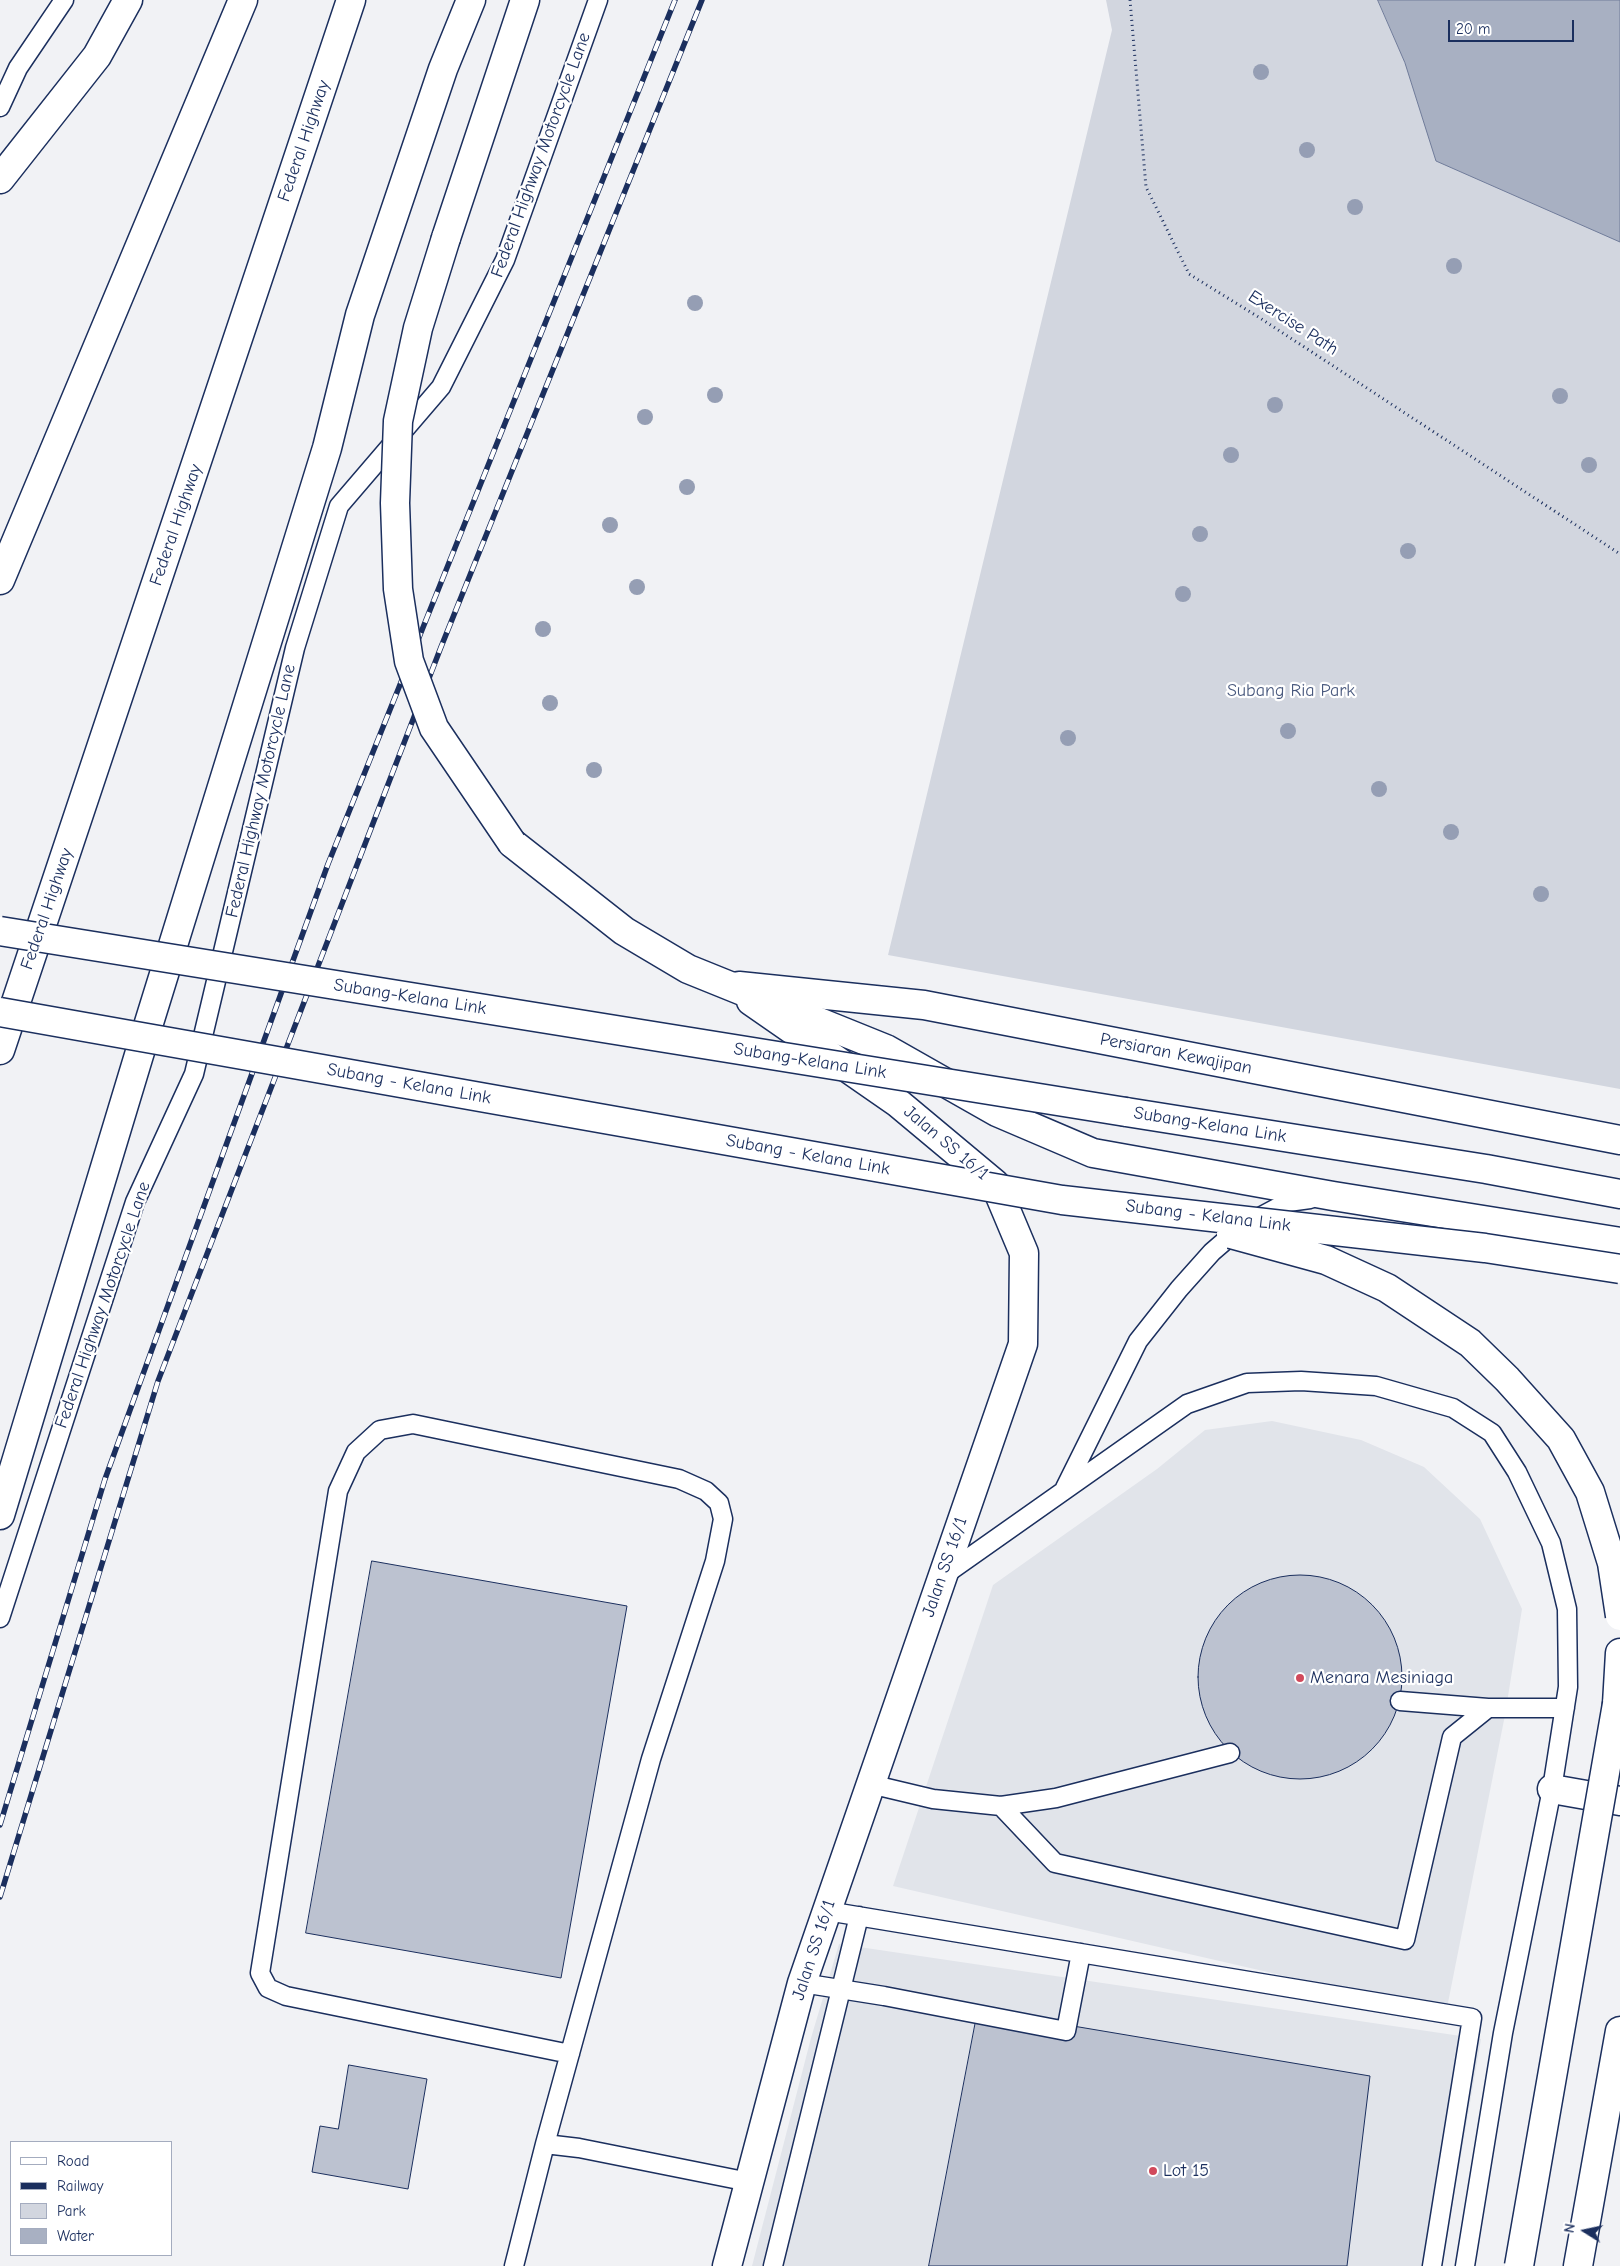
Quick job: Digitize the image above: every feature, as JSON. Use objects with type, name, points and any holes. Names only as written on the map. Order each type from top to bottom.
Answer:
[{"type":"main road","points":[[0,179],[97,56],[128,0]]},
{"type":"main road","points":[[0,580],[243,0]]},
{"type":"main road","name":"Federal Highway","points":[[0,1050],[352,0]]},
{"type":"main road","points":[[0,1515],[133,1074],[327,448],[360,315],[444,69],[471,0]]},
{"type":"main road","points":[[525,0],[418,328],[398,421],[394,503],[398,589],[408,661],[434,728],[512,843],[624,931],[688,969],[886,1049],[997,1112],[1093,1153],[1333,1196],[1620,1242]]},
{"type":"main road","name":"Subang-Kelana Link","points":[[0,931],[1486,1169],[1620,1194]]},
{"type":"main road","name":"Persiaran Kewajipan","points":[[730,985],[924,1005],[1620,1140]]},
{"type":"main road","name":"Jalan SS 16/1","points":[[726,2266],[802,1983],[1023,1344],[1024,1253],[995,1184],[898,1103],[730,985]]},
{"type":"main road","name":"Subang - Kelana Link","points":[[0,1012],[1062,1200],[1485,1248],[1620,1269]]},
{"type":"main road","points":[[1062,1200],[1249,1238],[1326,1260],[1388,1288],[1470,1343],[1507,1378],[1561,1439],[1590,1492],[1612,1563],[1620,1616]]},
{"type":"main road","points":[[1519,2266],[1617,1704],[1620,1653]]},
{"type":"main road","points":[[1552,1789],[1620,1801]]},
{"type":"main road","points":[[1578,2266],[1620,2031]]},
{"type":"lane","points":[[0,107],[18,68],[64,0]]},
{"type":"lane","name":"Federal Highway Motorcycle Lane","points":[[0,1618],[135,1202],[194,1074],[295,648],[339,506],[441,386],[505,260],[598,0]]},
{"type":"lane","points":[[1064,1491],[1138,1341],[1178,1289],[1205,1260],[1241,1227],[1288,1202],[1333,1196]]},
{"type":"lane","points":[[941,1578],[1187,1404],[1246,1382],[1302,1381],[1376,1386],[1453,1408],[1492,1433],[1517,1472],[1551,1543],[1567,1609],[1568,1687],[1552,1789],[1503,2033],[1465,2266]]},
{"type":"lane","points":[[514,2266],[544,2144],[570,2054],[651,1759],[716,1561],[723,1519],[719,1503],[706,1490],[679,1479],[413,1424],[380,1430],[356,1452],[338,1490],[260,1973],[268,1988],[286,1996],[570,2054]]},
{"type":"lane","points":[[1400,1701],[1488,1708],[1564,1708]]},
{"type":"lane","points":[[1001,1806],[1056,1862],[1405,1940],[1452,1737],[1488,1708]]},
{"type":"lane","points":[[870,1784],[927,1798],[1001,1806],[1056,1798],[1230,1753]]},
{"type":"lane","points":[[827,1911],[1472,2018],[1432,2266]]},
{"type":"lane","points":[[773,2266],[843,1990],[859,1916]]},
{"type":"lane","points":[[802,1983],[1066,2031],[1081,1953]]},
{"type":"lane","points":[[544,2144],[579,2148],[748,2182]]},
{"type":"path","name":"Exercise Path","points":[[1130,0],[1146,187],[1189,274],[1260,318],[1620,554]]},
{"type":"shaded area","points":[[1272,1421],[1361,1440],[1424,1467],[1480,1519],[1522,1609],[1505,1715],[1446,2013],[893,1886],[993,1585],[1157,1469],[1205,1430]]},
{"type":"shaded area","points":[[839,1944],[1481,2039],[1442,2266],[752,2266],[811,2038]]},
{"type":"green space","name":"Subang Ria Park","points":[[1106,0],[1620,0],[1620,1089],[888,955],[1112,30]]},
{"type":"water","points":[[1378,0],[1620,0],[1620,242],[1436,161],[1405,63]]},
{"type":"building","points":[[372,1561],[627,1606],[561,1978],[306,1933]]},
{"type":"building","name":"Menara Mesiniaga","points":[[1290,1575],[1310,1575],[1330,1579],[1348,1587],[1365,1598],[1379,1612],[1390,1629],[1398,1647],[1402,1677],[1398,1707],[1390,1725],[1379,1742],[1365,1756],[1348,1767],[1330,1775],[1310,1779],[1290,1779],[1270,1775],[1252,1767],[1235,1756],[1221,1742],[1210,1725],[1202,1707],[1198,1687],[1198,1667],[1202,1647],[1210,1629],[1221,1612],[1235,1598],[1252,1587],[1270,1579]]},
{"type":"building","name":"Lot 15","points":[[978,2010],[1370,2076],[1347,2266],[929,2266]]},
{"type":"building","points":[[349,2065],[427,2079],[408,2189],[312,2172],[320,2126],[338,2129]]},
{"type":"railway","points":[[0,1825],[105,1479],[328,864],[675,0]]},
{"type":"railway","points":[[0,1897],[158,1381],[441,647],[702,0]]},
{"type":"place","name":"Menara Mesiniaga","points":[[1300,1678]]},
{"type":"place","name":"Lot 15","points":[[1153,2171]]}]
